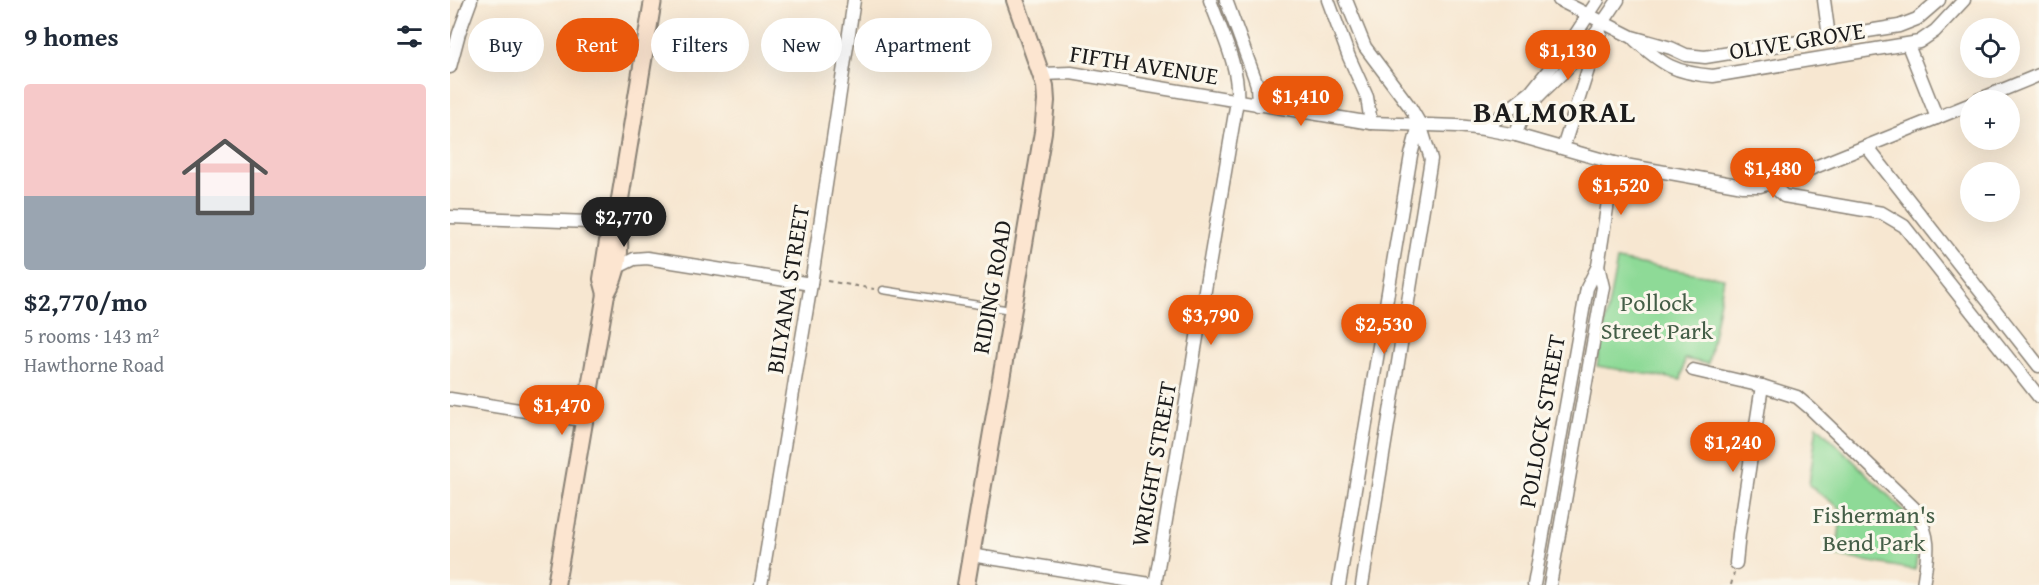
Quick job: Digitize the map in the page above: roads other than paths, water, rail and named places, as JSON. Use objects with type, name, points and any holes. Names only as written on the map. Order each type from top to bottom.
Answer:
[{"type":"street","points":[[450,67],[471,0]]},
{"type":"street","points":[[606,294],[602,279],[609,235],[616,223],[653,0]]},
{"type":"street","name":"BILYANA STREET","points":[[761,585],[811,284],[854,0]]},
{"type":"street","name":"RIDING ROAD","points":[[966,585],[1043,132],[1046,101],[1042,74],[1015,0]]},
{"type":"street","name":"WRIGHT STREET","points":[[1156,585],[1239,84],[1210,0]]},
{"type":"street","points":[[1226,0],[1257,85],[1258,105]]},
{"type":"street","points":[[1328,0],[1367,97],[1371,123]]},
{"type":"street","points":[[1347,0],[1365,48],[1410,107],[1420,124],[1431,159],[1362,585]]},
{"type":"street","name":"OLIVE GROVE","points":[[1559,0],[1632,38],[1661,63],[1675,70],[1694,75],[1713,76],[1919,42],[1935,31],[1964,0]]},
{"type":"street","points":[[1484,129],[1531,92],[1568,46],[1598,0]]},
{"type":"street","points":[[1516,135],[1520,119],[1530,104],[1568,67],[1604,23],[1618,0]]},
{"type":"street","points":[[1824,0],[1829,37]]},
{"type":"street","name":"OLIVE GROVE","points":[[1632,38],[1671,48],[1686,55],[1705,57],[1899,26],[1917,18],[1939,0]]},
{"type":"street","points":[[1563,148],[1604,23]]},
{"type":"street","points":[[1908,45],[1937,117]]},
{"type":"street","name":"FIFTH AVENUE","points":[[1042,74],[1071,73],[1371,123],[1484,129],[1516,135],[1614,163],[1743,186],[1771,184],[1960,108]]},
{"type":"street","points":[[2002,90],[2039,75]]},
{"type":"street","points":[[1339,585],[1411,155],[1420,124]]},
{"type":"street","points":[[1867,147],[2039,366]]},
{"type":"street","name":"POLLOCK STREET","points":[[1534,585],[1587,288],[1598,266],[1614,163]]},
{"type":"street","points":[[1771,184],[1784,196],[1882,213],[1904,226],[2039,397]]},
{"type":"street","points":[[450,217],[616,223]]},
{"type":"street","points":[[556,585],[582,420],[606,294],[613,282],[616,268],[620,238],[616,223]]},
{"type":"street","points":[[616,268],[634,260],[647,258],[811,284]]},
{"type":"street","name":"POLLOCK STREET","points":[[1550,585],[1603,287],[1598,266]]},
{"type":"street","points":[[1693,370],[1762,386],[1797,397],[1916,510],[1926,530],[1929,551],[1923,585]]},
{"type":"street","points":[[1736,563],[1738,534],[1762,386]]},
{"type":"street","points":[[450,399],[582,420]]},
{"type":"street","points":[[971,555],[1156,585]]},
{"type":"lane","points":[[883,290],[1012,310]]},
{"type":"district","name":"BALMORAL","points":[[1555,112]]},
{"type":"park label","name":"Pollock Street Park","points":[[1657,317]]},
{"type":"park label","name":"Fisherman's Bend Park","points":[[1874,529]]}]
